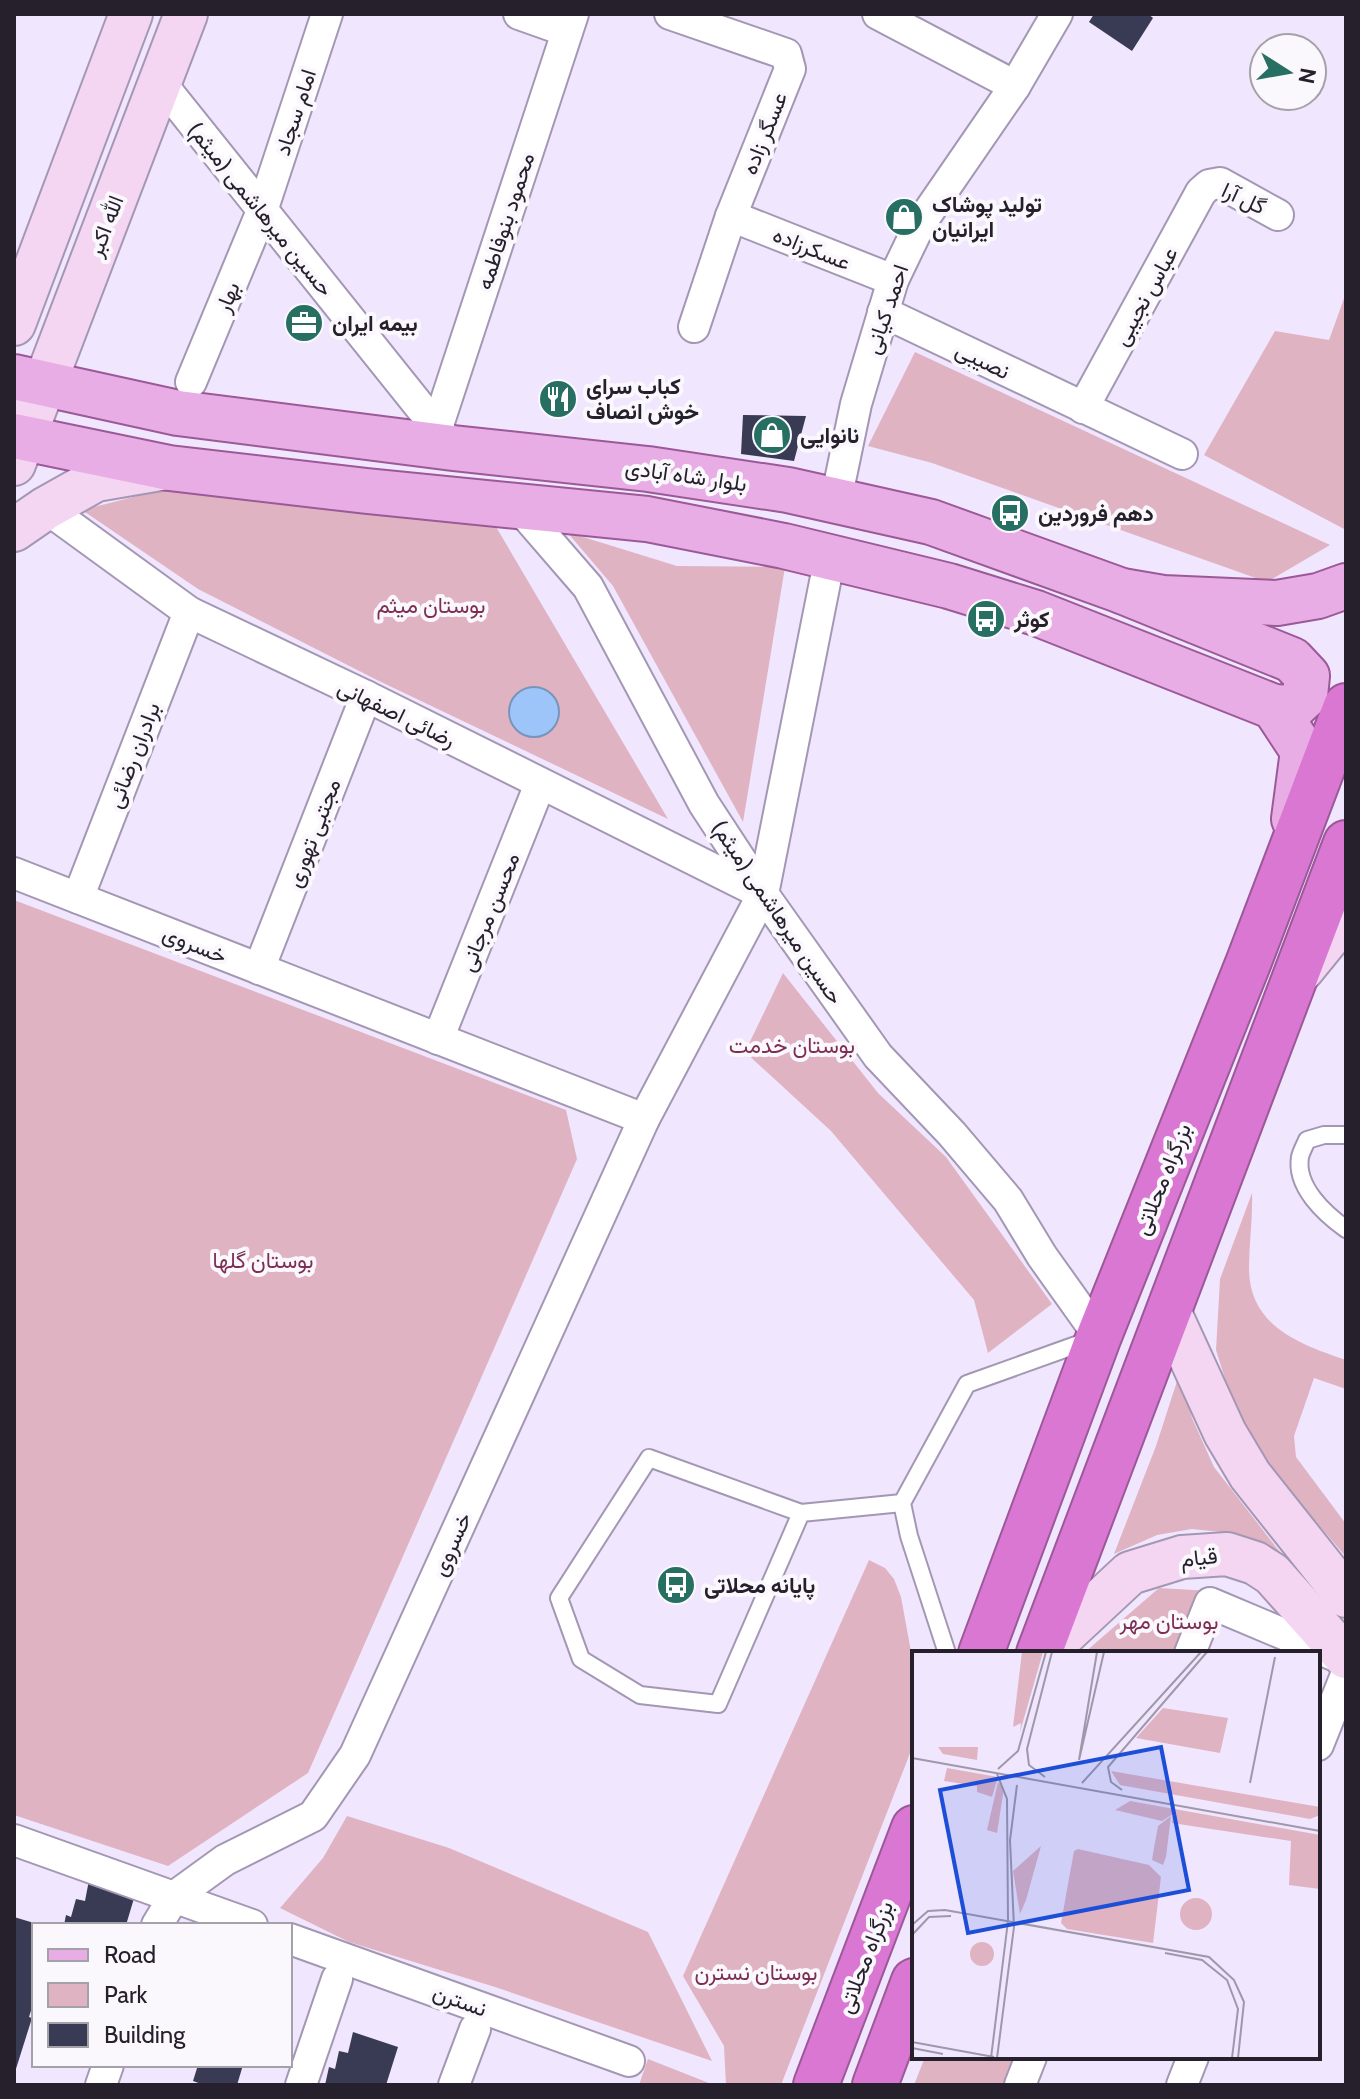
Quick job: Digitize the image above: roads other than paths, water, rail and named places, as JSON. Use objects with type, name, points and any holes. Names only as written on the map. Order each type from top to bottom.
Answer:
[{"type":"highway","name":"بزرگراه محلاتی","points":[[982,1651],[1099,1336],[1346,706]]},
{"type":"highway","points":[[1043,1651],[1346,843]]},
{"type":"highway","name":"بزرگراه محلاتی","points":[[816,2085],[912,1833]]},
{"type":"highway","points":[[875,2085],[912,1986]]},
{"type":"main road","name":"الله اکبر","points":[[17,446],[30,381],[160,82],[186,14]]},
{"type":"main road","points":[[120,21],[160,82]]},
{"type":"main road","points":[[14,324],[120,21]]},
{"type":"main road","points":[[14,277],[43,247]]},
{"type":"main road","name":"بلوار شاه آبادی","points":[[30,381],[178,413],[445,438],[788,490],[931,522],[1122,591],[1192,601],[1277,603],[1318,596],[1346,586]]},
{"type":"main road","points":[[17,446],[169,468],[647,519],[830,557],[949,586],[1036,613],[1274,707],[1292,708],[1305,696],[1307,676],[1292,660],[1122,591]]},
{"type":"main road","points":[[30,519],[96,480],[169,468]]},
{"type":"main road","points":[[1274,707],[1303,751],[1288,856]]},
{"type":"main road","points":[[1294,980],[1346,916]]},
{"type":"main road","points":[[1169,1311],[1225,1433],[1250,1475],[1343,1592]]},
{"type":"main road","name":"قیام","points":[[1044,1651],[1130,1573],[1182,1557],[1227,1554],[1255,1563],[1272,1574],[1346,1658]]},
{"type":"main road","points":[[1307,1612],[1317,1595],[1325,1589],[1343,1592]]},
{"type":"street","name":"امام سجاد","points":[[262,211],[327,14]]},
{"type":"street","points":[[519,14],[570,22]]},
{"type":"street","name":"عسگر زاده","points":[[670,14],[786,54],[790,69],[731,216],[694,327]]},
{"type":"street","points":[[878,14],[1015,86]]},
{"type":"street","name":"احمد کیانی","points":[[836,500],[856,404],[893,280],[920,224],[1015,86],[1057,14]]},
{"type":"street","name":"محمود بنوفاطمه","points":[[445,438],[570,22]]},
{"type":"street","name":"حسین میرهاشمی (میثم)","points":[[160,82],[445,438]]},
{"type":"street","name":"گل آرا","points":[[1209,185],[1220,183],[1278,215]]},
{"type":"street","name":"عباس نجیبی","points":[[1083,408],[1201,192],[1209,185]]},
{"type":"street","name":"بهار","points":[[191,382],[262,211]]},
{"type":"street","name":"عسکرزاده","points":[[731,216],[893,280]]},
{"type":"street","name":"نصیبی","points":[[883,312],[1182,454]]},
{"type":"street","name":"حسین میرهاشمی (میثم)","points":[[517,505],[588,587],[704,804],[763,894],[878,1056],[952,1134],[1008,1200],[1042,1256],[1099,1336]]},
{"type":"street","name":"رضائی اصفهانی","points":[[30,519],[189,612],[366,696],[763,894]]},
{"type":"street","name":"خسروی","points":[[174,1897],[225,1860],[313,1816],[355,1755],[644,1119],[763,894],[830,557]]},
{"type":"street","name":"برادران رضائی","points":[[78,898],[189,612]]},
{"type":"street","name":"مجتبی تهوری","points":[[259,969],[366,696]]},
{"type":"street","name":"محسن مرجانی","points":[[438,1039],[540,784]]},
{"type":"street","name":"خسروی","points":[[14,873],[644,1119]]},
{"type":"street","points":[[1191,1651],[1210,1603],[1346,1658]]},
{"type":"street","points":[[1320,1740],[1346,1675]]},
{"type":"street","points":[[14,1840],[246,1923]]},
{"type":"street","points":[[158,1923],[174,1897]]},
{"type":"street","name":"نسترن","points":[[292,1940],[629,2061]]},
{"type":"street","points":[[301,2085],[337,1979]]},
{"type":"street","points":[[454,2085],[475,2029]]},
{"type":"street","points":[[1020,2085],[1030,2059]]},
{"type":"street","points":[[1182,2085],[1192,2059]]},
{"type":"lane","points":[[1346,1135],[1324,1135],[1307,1140],[1299,1158],[1303,1181],[1315,1200],[1327,1216],[1346,1229]]},
{"type":"lane","points":[[946,1651],[909,1536],[902,1503],[967,1384],[1099,1336]]},
{"type":"lane","points":[[801,1513],[718,1704],[640,1695],[581,1659],[559,1598],[649,1458],[801,1513],[902,1503]]},
{"type":"water","points":[[524,688],[544,688],[558,702],[558,722],[544,736],[524,736],[510,722],[510,702]]},
{"type":"place","name":"تولید پوشاک ایرانیان","points":[[904,217]]},
{"type":"place","name":"بیمه ایران","points":[[304,323]]},
{"type":"place","name":"کباب سرای خوش انصاف","points":[[558,399]]},
{"type":"place","name":"نانوایی","points":[[772,435]]},
{"type":"place","name":"دهم فروردین","points":[[1010,513]]},
{"type":"place","name":"کوثر","points":[[986,619]]},
{"type":"place","name":"پایانه محلاتی","points":[[676,1585]]},
{"type":"park label","name":"بوستان میثم","points":[[431,605]]},
{"type":"park label","name":"بوستان خدمت","points":[[792,1045]]},
{"type":"park label","name":"بوستان گلها","points":[[263,1260]]},
{"type":"park label","name":"بوستان مهر","points":[[1169,1621]]},
{"type":"park label","name":"بوستان نسترن","points":[[756,1972]]}]
